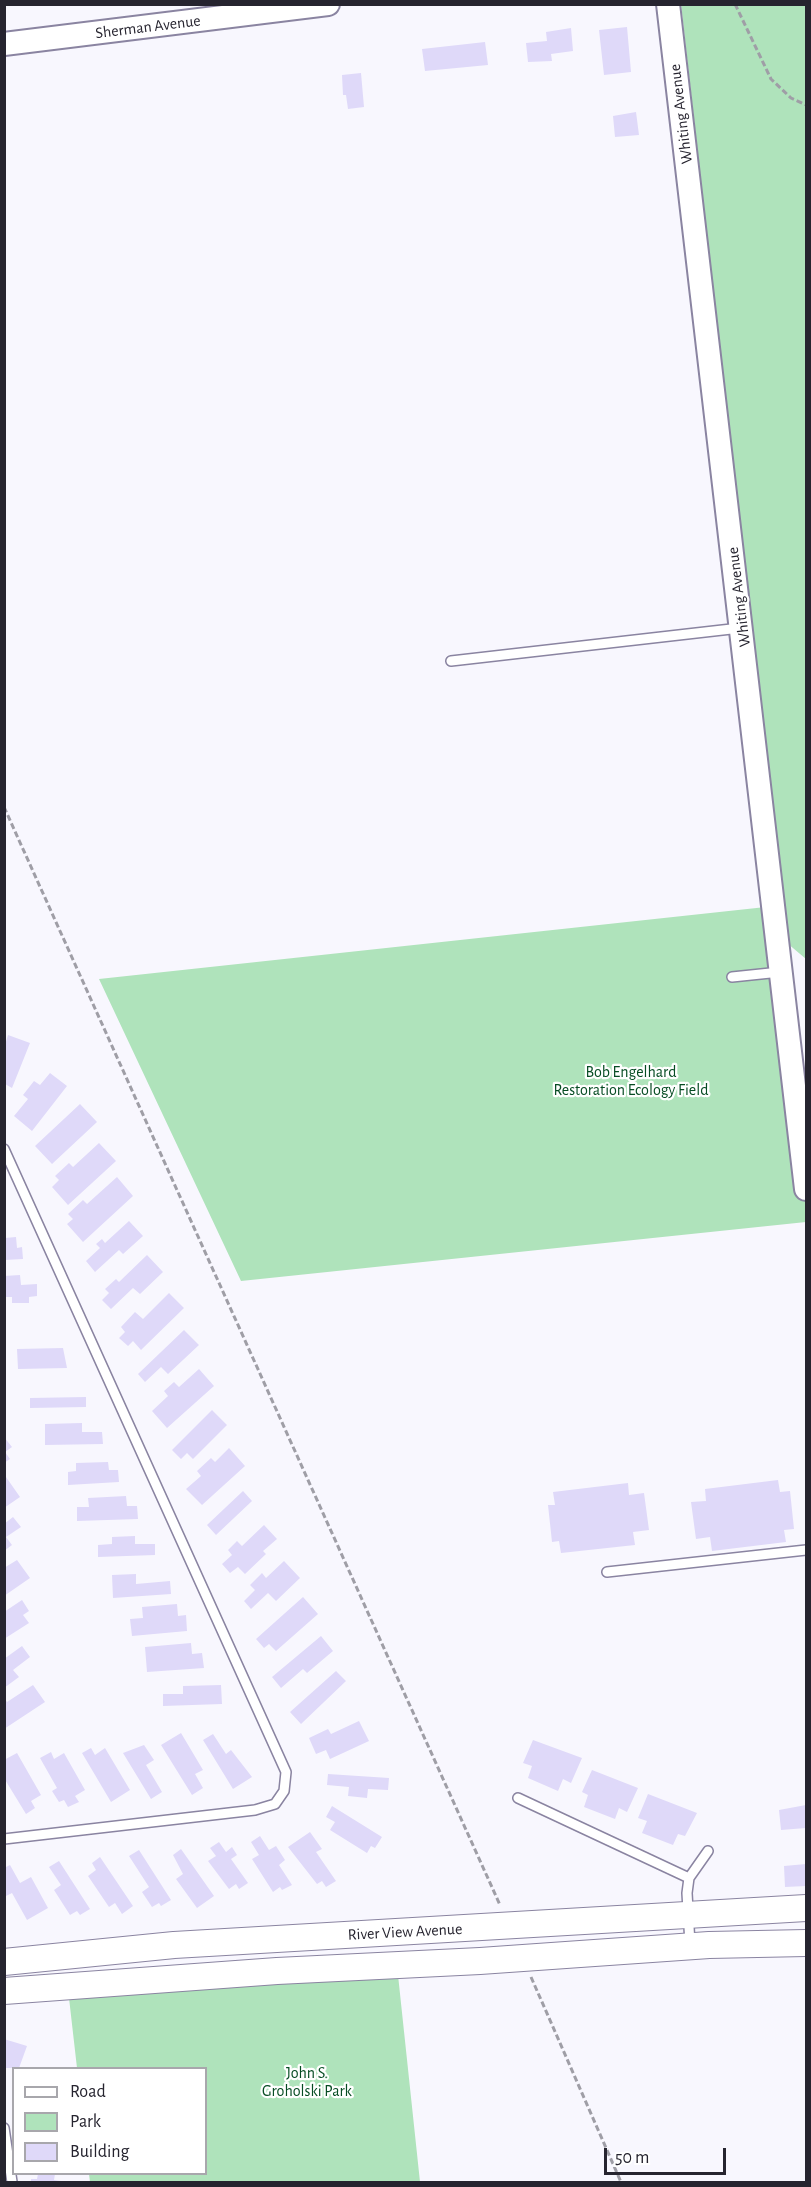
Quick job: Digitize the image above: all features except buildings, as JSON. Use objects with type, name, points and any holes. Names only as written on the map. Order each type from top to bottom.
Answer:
[{"type":"main road","name":"River View Avenue","points":[[4,1962],[174,1945],[509,1928],[807,1908]]},
{"type":"main road","name":"River View Avenue","points":[[4,1991],[277,1971],[690,1947],[807,1943]]},
{"type":"street","name":"Sherman Avenue","points":[[4,44],[328,4]]},
{"type":"street","name":"Whiting Avenue","points":[[668,4],[807,1189]]},
{"type":"lane","points":[[452,661],[742,628]]},
{"type":"lane","points":[[732,977],[782,972]]},
{"type":"lane","points":[[4,1149],[286,1772],[284,1791],[275,1804],[255,1810],[4,1839]]},
{"type":"lane","points":[[608,1572],[807,1550]]},
{"type":"lane","points":[[518,1798],[689,1878]]},
{"type":"lane","points":[[690,1947],[689,1878],[708,1851]]},
{"type":"lane","points":[[4,2128],[12,2182]]},
{"type":"path","points":[[735,4],[771,78],[792,98],[807,105]]},
{"type":"path","points":[[4,807],[509,1928]]},
{"type":"path","points":[[524,1957],[621,2182]]},
{"type":"green space","points":[[681,4],[806,5],[806,959],[787,943]]},
{"type":"green space","name":"Bob Engelhard Restoration Ecology Field","points":[[775,906],[806,1189],[806,1222],[241,1281],[99,979]]},
{"type":"green space","name":"John S. Groholski Park","points":[[398,1975],[420,2182],[90,2182],[89,2175],[207,2175],[207,2067],[77,2067],[69,1998]]}]
